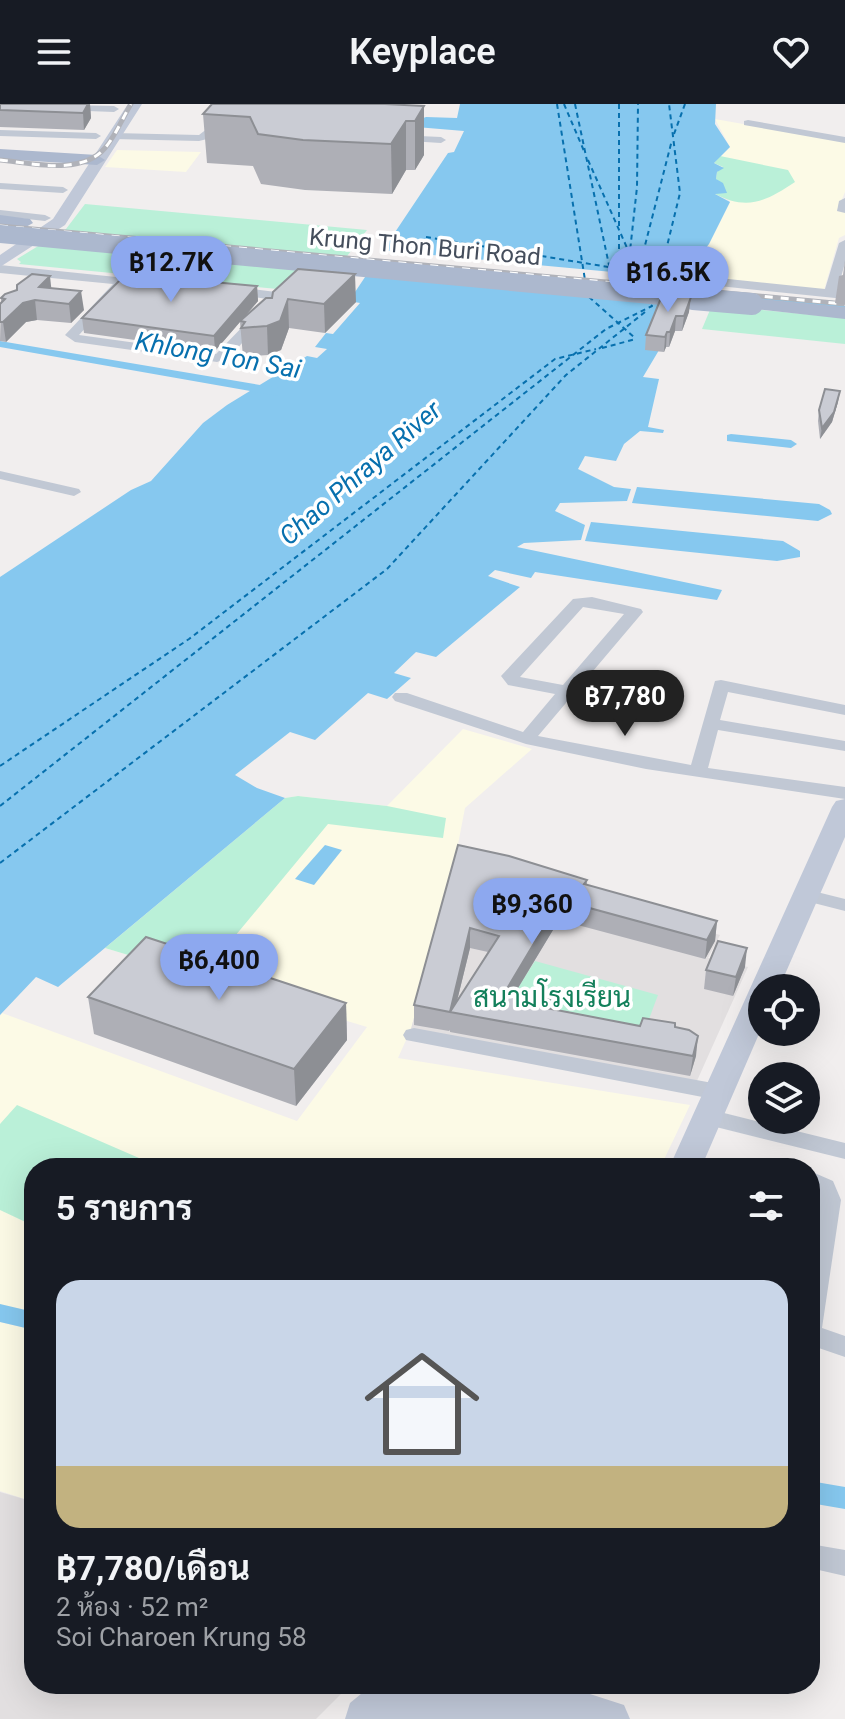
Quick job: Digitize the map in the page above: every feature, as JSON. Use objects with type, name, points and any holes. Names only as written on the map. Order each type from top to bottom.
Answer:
[{"type":"main road","points":[[0,249],[45,218],[63,190],[114,136],[135,104]]},
{"type":"main road","points":[[0,262],[59,222],[75,202],[96,136],[115,107]]},
{"type":"main road","points":[[0,157],[87,163]]},
{"type":"main road","name":"Krung Thon Buri Road","points":[[0,220],[840,295]]},
{"type":"main road","name":"Krung Thon Buri Road","points":[[0,234],[845,313]]},
{"type":"main road","points":[[770,974],[845,807]]},
{"type":"main road","points":[[689,1158],[748,1024]]},
{"type":"main road","points":[[363,1718],[393,1694]]},
{"type":"main road","points":[[477,1694],[609,1719]]},
{"type":"main road","points":[[510,1694],[529,1705]]},
{"type":"main road","points":[[363,1718],[422,1706],[474,1708],[529,1705]]},
{"type":"street","points":[[46,108],[115,107]]},
{"type":"street","points":[[748,123],[845,140]]},
{"type":"street","points":[[114,136],[199,138],[205,137],[213,128],[231,128]]},
{"type":"street","points":[[0,133],[96,136]]},
{"type":"street","points":[[381,137],[441,140]]},
{"type":"street","points":[[0,186],[63,190]]},
{"type":"street","points":[[0,213],[45,218]]},
{"type":"street","points":[[719,282],[840,295],[845,243]]},
{"type":"street","points":[[0,269],[138,282]]},
{"type":"street","points":[[122,281],[70,336],[217,358],[262,320],[276,296],[217,289]]},
{"type":"street","points":[[0,475],[74,492]]},
{"type":"street","points":[[526,739],[568,691],[635,612],[579,602],[510,676],[514,681],[568,691]]},
{"type":"street","points":[[698,771],[721,685],[845,710]]},
{"type":"street","points":[[401,697],[526,739],[698,771],[845,793]]},
{"type":"street","points":[[711,724],[845,746]]},
{"type":"street","points":[[805,895],[845,905]]},
{"type":"street","points":[[414,1035],[713,1104],[845,1151]]},
{"type":"street","points":[[820,1185],[825,1187],[829,1200],[820,1260]]},
{"type":"street","points":[[820,1338],[845,1347]]},
{"type":"street","points":[[820,1558],[845,1563]]},
{"type":"shaded area","points":[[715,119],[845,142],[845,192],[837,211],[845,212],[845,235],[839,238],[824,290],[693,277],[692,264],[709,244],[730,202],[716,179],[714,163],[730,147]]},
{"type":"shaded area","points":[[117,150],[201,152],[186,172],[105,167]]},
{"type":"shaded area","points":[[463,729],[532,749],[465,808],[455,860],[411,1029],[398,1058],[690,1105],[665,1158],[24,1158],[24,1316],[0,1310],[2,1013],[297,1121],[367,1027],[105,948],[285,798],[298,796],[387,806]]},
{"type":"shaded area","points":[[455,860],[720,935],[708,958],[748,967],[696,1083],[411,1029]]},
{"type":"shaded area","points":[[0,1322],[24,1328],[24,1499],[0,1491]]},
{"type":"shaded area","points":[[0,1492],[24,1499],[24,1694],[341,1694],[316,1719],[0,1719]]},
{"type":"green space","points":[[720,156],[788,170],[795,182],[756,202],[725,199],[713,193],[726,193],[716,179],[717,172],[723,167],[714,163]]},
{"type":"green space","points":[[85,204],[367,230],[319,293],[19,264],[21,262],[17,259],[66,229]]},
{"type":"green space","points":[[712,305],[845,318],[845,344],[702,329]]},
{"type":"green space","points":[[298,796],[387,806],[446,818],[443,838],[328,824],[201,977],[105,948],[285,798]]},
{"type":"green space","name":"สนามโรงเรียน","points":[[535,961],[658,995],[639,1046],[498,1018]]},
{"type":"green space","points":[[17,1105],[139,1158],[24,1158],[24,1221],[0,1210],[0,1124]]},
{"type":"water","name":"Chao Phraya River","points":[[460,104],[716,104],[715,124],[730,147],[714,163],[724,168],[717,172],[716,179],[723,183],[727,193],[715,194],[730,202],[709,244],[693,264],[694,279],[678,329],[671,330],[643,377],[659,379],[648,427],[664,430],[663,433],[640,431],[624,444],[616,461],[585,456],[578,469],[614,487],[631,489],[627,501],[560,503],[555,511],[585,525],[581,540],[524,543],[517,547],[722,590],[717,600],[535,572],[531,578],[495,570],[488,576],[520,587],[436,657],[416,652],[394,673],[411,678],[387,699],[368,693],[315,740],[290,732],[235,775],[257,788],[285,798],[58,987],[36,977],[0,1015],[0,577],[131,490],[151,481],[203,423],[227,405],[307,356],[317,358],[327,349],[315,347],[326,333],[333,334],[360,303],[349,301],[448,153],[454,152],[464,131],[416,127],[418,120],[426,117],[457,118]]},
{"type":"water","points":[[637,487],[819,504],[832,514],[818,521],[632,503]]},
{"type":"water","points":[[591,522],[783,541],[800,551],[800,557],[777,561],[585,541]]},
{"type":"water","points":[[325,845],[342,850],[314,885],[295,879]]},
{"type":"pier","points":[[379,250],[698,280],[691,302],[364,272]]},
{"type":"building","points":[[0,104],[88,104],[83,113],[0,110]]},
{"type":"building","points":[[212,104],[424,106],[415,121],[406,121],[391,144],[303,140],[258,134],[250,117],[203,114]]},
{"type":"building","points":[[298,269],[355,274],[324,304],[288,299],[280,321],[267,326],[241,328],[245,322],[240,321],[266,298],[272,298],[273,292]]},
{"type":"building","points":[[32,274],[50,276],[39,287],[81,291],[69,304],[35,300],[23,303],[0,322],[0,304],[5,299],[1,298],[17,290],[17,285]]},
{"type":"building","points":[[126,274],[257,286],[214,336],[82,318]]},
{"type":"building","points":[[663,293],[691,297],[684,316],[676,316],[665,337],[646,335]]},
{"type":"building","points":[[825,389],[840,391],[834,412],[822,428],[819,410]]},
{"type":"building","points":[[458,845],[509,856],[587,880],[584,884],[717,921],[707,940],[560,900],[505,992],[550,999],[546,1008],[640,1026],[643,1018],[675,1023],[675,1027],[698,1036],[693,1056],[450,1012],[414,1005]],"holes":[[[470,928],[499,936],[450,1012]]]},
{"type":"building","points":[[146,937],[346,1003],[294,1069],[88,997]]},
{"type":"building","points":[[718,941],[747,948],[736,977],[706,970]]},
{"type":"waterway","points":[[736,295],[845,305]]},
{"type":"waterway","name":"Khlong Ton Sai","points":[[0,344],[278,392]]},
{"type":"waterway","points":[[731,438],[791,444]]},
{"type":"waterway","points":[[0,1313],[24,1319]]},
{"type":"waterway","points":[[820,1494],[845,1498]]},
{"type":"ferry route","points":[[557,104],[582,263]]},
{"type":"ferry route","points":[[564,104],[584,151]]},
{"type":"ferry route","points":[[575,104],[612,268]]},
{"type":"ferry route","points":[[619,104],[619,229]]},
{"type":"ferry route","points":[[630,254],[637,187],[638,104]]},
{"type":"ferry route","points":[[660,275],[680,193],[669,104]]},
{"type":"ferry route","points":[[674,134],[685,104]]},
{"type":"ferry route","points":[[652,274],[641,261],[672,140]]},
{"type":"ferry route","points":[[588,160],[630,254]]},
{"type":"ferry route","points":[[619,235],[619,264],[623,269]]},
{"type":"ferry route","points":[[426,237],[582,263]]},
{"type":"ferry route","points":[[630,254],[638,272]]},
{"type":"ferry route","points":[[630,254],[629,260],[633,265]]},
{"type":"ferry route","points":[[582,263],[612,268]]},
{"type":"ferry route","points":[[582,263],[585,280]]},
{"type":"ferry route","points":[[612,268],[623,269]]},
{"type":"ferry route","points":[[612,268],[631,285]]},
{"type":"ferry route","points":[[623,269],[638,272]]},
{"type":"ferry route","points":[[623,269],[637,287]]},
{"type":"ferry route","points":[[638,272],[652,274]]},
{"type":"ferry route","points":[[638,272],[644,286]]},
{"type":"ferry route","points":[[652,274],[660,275]]},
{"type":"ferry route","points":[[652,274],[652,285]]},
{"type":"ferry route","points":[[657,287],[660,275]]},
{"type":"ferry route","points":[[660,275],[675,278]]},
{"type":"ferry route","points":[[589,297],[618,323]]},
{"type":"ferry route","points":[[618,323],[652,306],[650,304]]},
{"type":"ferry route","points":[[624,328],[645,312]]},
{"type":"ferry route","points":[[574,354],[618,323]]},
{"type":"ferry route","points":[[618,323],[624,328]]},
{"type":"ferry route","points":[[0,863],[387,569],[566,375],[624,328]]},
{"type":"ferry route","points":[[624,328],[635,338]]},
{"type":"ferry route","points":[[602,348],[636,339]]},
{"type":"ferry route","points":[[574,354],[596,349]]},
{"type":"ferry route","points":[[0,766],[189,639],[555,359],[574,354]]},
{"type":"ferry route","points":[[0,806],[574,354]]},
{"type":"railway","points":[[0,160],[55,166],[95,157],[116,132],[131,104]]},
{"type":"railway","points":[[0,226],[845,304]]}]
